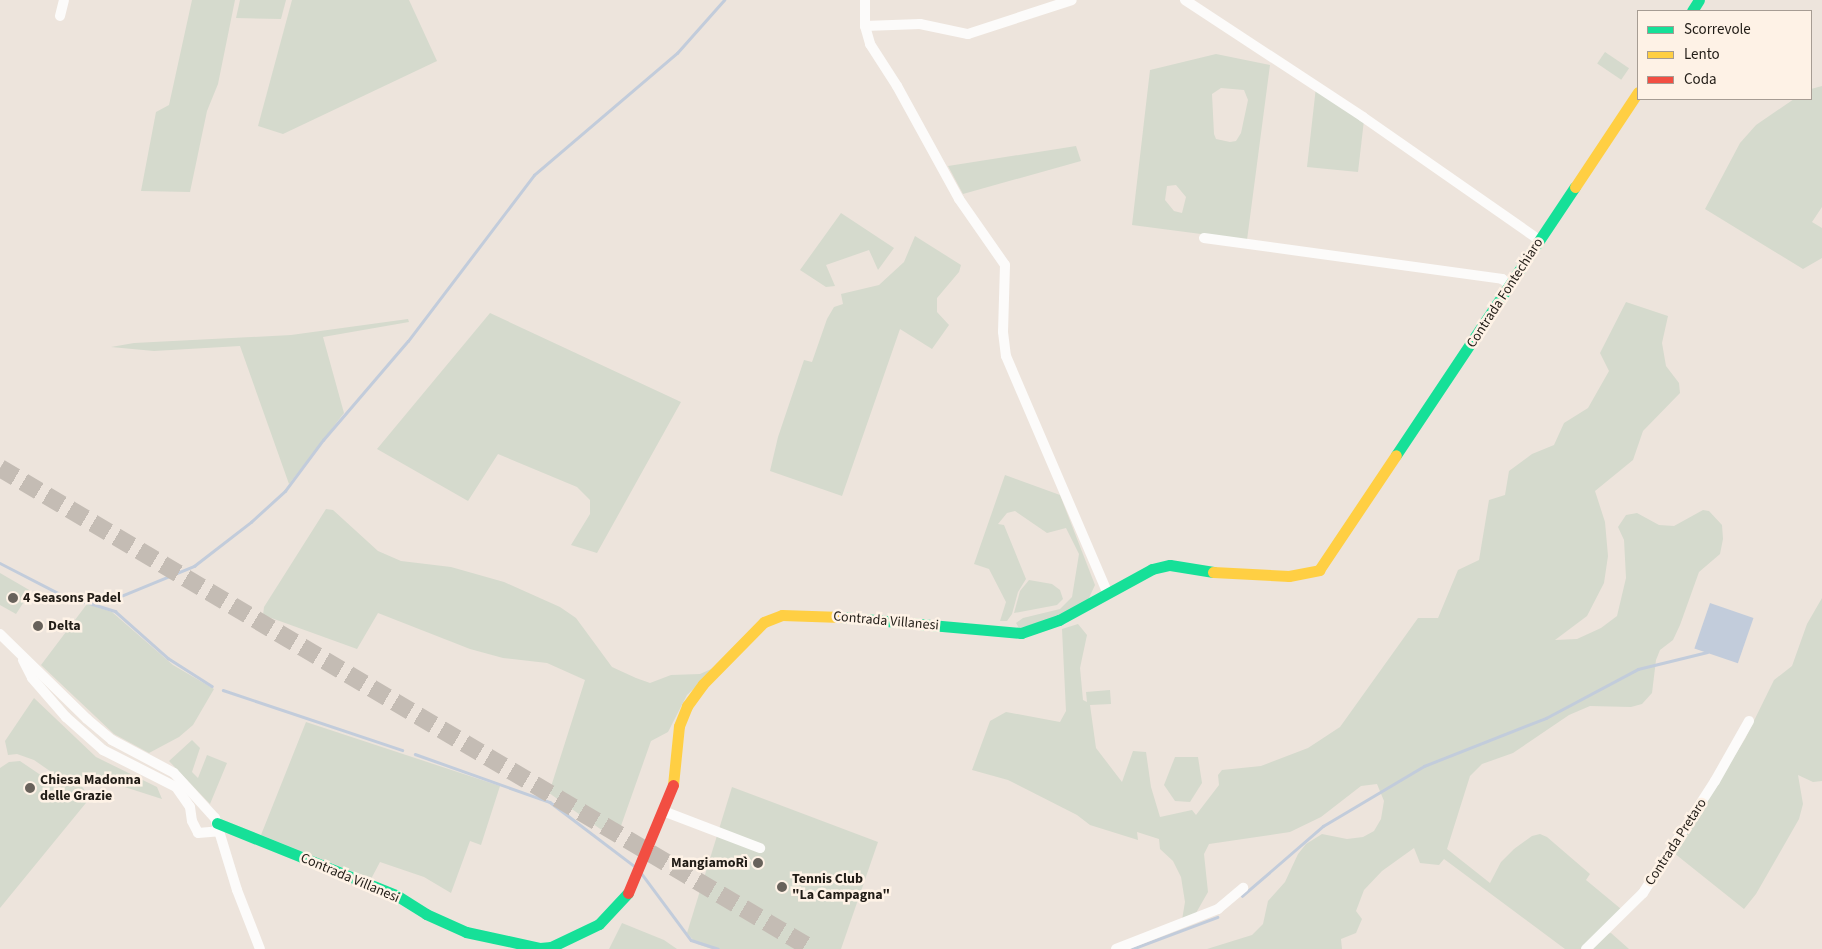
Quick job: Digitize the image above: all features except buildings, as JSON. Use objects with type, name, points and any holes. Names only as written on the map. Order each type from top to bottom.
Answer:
[{"type":"street","points":[[60,16],[64,0]]},
{"type":"street","points":[[865,0],[865,26],[870,44],[897,86],[959,199],[1005,265],[1003,332],[1006,356],[1107,592]]},
{"type":"street","points":[[865,26],[920,24],[968,34],[1072,0]]},
{"type":"street","points":[[1185,0],[1363,116],[1540,240]]},
{"type":"street","name":"Contrada Fontechiaro","points":[[1371,494],[1637,94]]},
{"type":"street","points":[[1204,238],[1502,279],[1510,285]]},
{"type":"street","name":"Contrada Villanesi","points":[[215,823],[396,895],[426,914],[466,932],[538,949],[551,947],[599,924],[626,897],[672,791],[679,726],[687,706],[703,684],[764,622],[782,615],[801,614],[1021,633],[1059,620],[1137,575],[1170,566],[1236,575],[1306,575],[1319,570],[1326,562],[1371,494]]},
{"type":"street","points":[[0,634],[112,740],[174,773],[215,823],[237,890],[260,949]]},
{"type":"street","points":[[19,652],[32,678],[66,717],[103,750],[176,787],[192,816],[198,833],[215,823]]},
{"type":"street","name":"Contrada Pretaro","points":[[1587,949],[1643,893],[1715,782],[1749,721]]},
{"type":"street","points":[[663,811],[760,848]]},
{"type":"street","points":[[192,816],[215,823]]},
{"type":"street","points":[[1116,949],[1218,909],[1243,888]]},
{"type":"shaded area","points":[[192,0],[235,0],[218,84],[207,111],[190,192],[141,191],[156,112],[169,105]]},
{"type":"shaded area","points":[[240,0],[286,0],[281,19],[236,18]]},
{"type":"shaded area","points":[[292,0],[409,0],[437,61],[283,134],[258,126]]},
{"type":"shaded area","points":[[1605,52],[1629,68],[1621,80],[1597,64]]},
{"type":"shaded area","points":[[1216,54],[1270,65],[1247,240],[1132,225],[1150,70]],"holes":[[[1221,88],[1244,90],[1248,100],[1241,133],[1236,141],[1230,142],[1216,139],[1214,134],[1212,94]],[[1176,185],[1186,197],[1182,213],[1174,211],[1165,200],[1167,186]]]},
{"type":"shaded area","points":[[1822,86],[1822,207],[1812,222],[1822,228],[1822,258],[1803,269],[1705,209],[1740,143],[1756,125],[1793,100],[1812,100],[1812,89]]},
{"type":"shaded area","points":[[1316,87],[1364,120],[1358,172],[1307,167]]},
{"type":"shaded area","points":[[1076,146],[1081,161],[963,194],[948,166]]},
{"type":"shaded area","points":[[841,213],[894,248],[878,270],[869,250],[826,265],[835,286],[826,287],[800,270]]},
{"type":"shaded area","points":[[915,236],[961,265],[959,272],[937,298],[937,312],[949,325],[932,349],[900,329],[842,496],[770,471],[778,437],[804,360],[812,362],[827,319],[834,307],[843,304],[841,294],[879,285],[904,262]]},
{"type":"shaded area","points":[[1626,302],[1668,316],[1662,343],[1666,366],[1679,383],[1680,393],[1643,431],[1633,460],[1595,491],[1605,522],[1608,556],[1604,583],[1587,616],[1555,640],[1577,639],[1601,628],[1617,616],[1626,578],[1624,540],[1618,527],[1626,515],[1637,513],[1659,525],[1674,526],[1703,510],[1709,511],[1722,525],[1723,539],[1720,554],[1699,572],[1673,640],[1660,650],[1656,660],[1652,693],[1642,704],[1631,707],[1590,706],[1569,715],[1513,753],[1482,764],[1470,776],[1447,849],[1490,883],[1501,862],[1514,849],[1532,836],[1540,834],[1547,837],[1590,874],[1586,880],[1621,909],[1582,949],[1565,949],[1444,859],[1439,865],[1420,863],[1414,848],[1382,871],[1364,890],[1356,911],[1362,919],[1356,933],[1341,939],[1342,949],[1207,949],[1252,935],[1263,924],[1268,901],[1285,882],[1298,854],[1306,844],[1322,834],[1347,839],[1363,837],[1374,831],[1381,819],[1384,801],[1377,784],[1361,786],[1321,817],[1290,832],[1209,844],[1204,854],[1208,892],[1196,913],[1182,920],[1185,902],[1181,877],[1173,861],[1160,849],[1159,839],[1137,832],[1138,840],[1090,825],[1077,815],[1008,780],[972,770],[990,721],[1006,712],[1060,722],[1066,711],[1062,629],[1078,624],[1087,635],[1080,668],[1083,700],[1087,702],[1086,692],[1110,690],[1111,704],[1090,705],[1096,748],[1122,782],[1133,751],[1146,752],[1151,787],[1160,817],[1192,810],[1196,815],[1219,785],[1218,775],[1222,770],[1261,766],[1308,748],[1340,727],[1418,618],[1438,618],[1458,570],[1479,560],[1489,500],[1505,495],[1509,471],[1532,454],[1554,445],[1564,423],[1588,408],[1609,371],[1600,353]]},
{"type":"shaded area","points":[[490,313],[681,402],[597,553],[571,545],[590,514],[590,500],[577,487],[498,454],[468,501],[377,449]]},
{"type":"shaded area","points":[[408,319],[409,322],[323,337],[344,413],[289,484],[240,346],[154,351],[111,347],[134,343],[291,335]]},
{"type":"shaded area","points":[[1005,475],[1060,495],[1095,585],[1088,600],[1055,619],[1019,628],[1016,623],[1023,618],[1060,609],[1072,597],[1079,554],[1066,528],[1047,533],[1015,511],[1007,513],[998,524],[1004,525],[1026,579],[1018,592],[1012,614],[1007,621],[1000,621],[1006,602],[989,569],[974,564]]},
{"type":"shaded area","points":[[326,509],[333,510],[378,551],[401,561],[451,567],[504,582],[560,607],[576,618],[612,667],[636,678],[650,683],[671,675],[700,674],[718,666],[687,695],[668,732],[651,741],[616,840],[549,793],[585,680],[547,663],[503,658],[470,649],[378,613],[357,649],[263,615],[264,607]]},
{"type":"shaded area","name":"4 Seasons Padel","points":[[0,573],[31,591],[16,614],[0,605]]},
{"type":"shaded area","points":[[1029,580],[1052,584],[1060,590],[1063,599],[1057,605],[1014,613],[1020,591]]},
{"type":"shaded area","points":[[1822,598],[1822,781],[1813,782],[1798,775],[1803,804],[1799,819],[1756,894],[1744,909],[1674,853],[1745,739],[1774,680],[1792,666],[1807,624]]},
{"type":"shaded area","points":[[87,604],[112,612],[173,665],[214,689],[193,725],[179,737],[149,753],[114,734],[41,665]]},
{"type":"shaded area","points":[[34,698],[96,757],[157,787],[162,799],[109,782],[60,778],[34,760],[17,754],[8,755],[5,741]]},
{"type":"shaded area","points":[[306,722],[500,786],[481,845],[470,841],[451,893],[424,877],[380,862],[371,879],[261,835]]},
{"type":"shaded area","points":[[192,740],[200,748],[192,772],[198,778],[207,755],[227,763],[210,804],[169,761]]},
{"type":"shaded area","points":[[1175,757],[1198,757],[1202,783],[1190,802],[1175,801],[1164,785]]},
{"type":"shaded area","points":[[20,761],[48,780],[81,785],[90,798],[0,908],[0,768],[9,762]]},
{"type":"shaded area","name":"Tennis Club \"La Campagna\"","points":[[732,787],[878,842],[841,949],[712,949],[697,944],[687,933]]},
{"type":"shaded area","points":[[622,923],[664,940],[677,949],[609,949]]},
{"type":"shaded area","points":[[1611,933],[1629,949],[1592,949],[1605,934]]},
{"type":"water","points":[[1710,603],[1753,618],[1738,663],[1694,648]]},
{"type":"waterway","points":[[114,599],[194,566],[251,522],[285,491],[323,440],[408,341],[534,175],[677,53],[724,0]]},
{"type":"waterway","points":[[0,563],[60,594],[115,611],[168,658],[212,686]]},
{"type":"waterway","points":[[1242,896],[1323,826],[1424,766],[1546,718],[1638,669],[1707,652]]},
{"type":"waterway","points":[[223,690],[402,750]]},
{"type":"waterway","points":[[415,754],[550,802],[633,865]]},
{"type":"waterway","points":[[642,874],[691,940],[718,949]]},
{"type":"waterway","points":[[1132,949],[1217,917]]},
{"type":"tunnel","points":[[0,468],[812,949]]},
{"type":"traffic: fast","points":[[1693,10],[1699,0]]},
{"type":"traffic: fast","points":[[1396,455],[1575,187]]},
{"type":"traffic: fast","points":[[841,617],[1021,633],[1059,620],[1152,569],[1170,565],[1213,572]]},
{"type":"traffic: fast","points":[[217,823],[396,895],[426,914],[466,932],[540,948],[551,947],[599,924],[628,893]]},
{"type":"traffic: slow","points":[[1575,187],[1637,94]]},
{"type":"traffic: slow","points":[[1213,572],[1289,576],[1319,570],[1396,455]]},
{"type":"traffic: slow","points":[[673,785],[679,726],[687,706],[703,684],[764,622],[782,615],[841,617]]},
{"type":"traffic: jam","points":[[628,893],[673,785]]},
{"type":"place","name":"4 Seasons Padel","points":[[13,598]]},
{"type":"place","name":"Delta","points":[[38,626]]},
{"type":"place","name":"Chiesa Madonna delle Grazie","points":[[30,788]]},
{"type":"place","name":"MangiamoRì","points":[[758,863]]},
{"type":"place","name":"Tennis Club \"La Campagna\"","points":[[782,887]]}]
